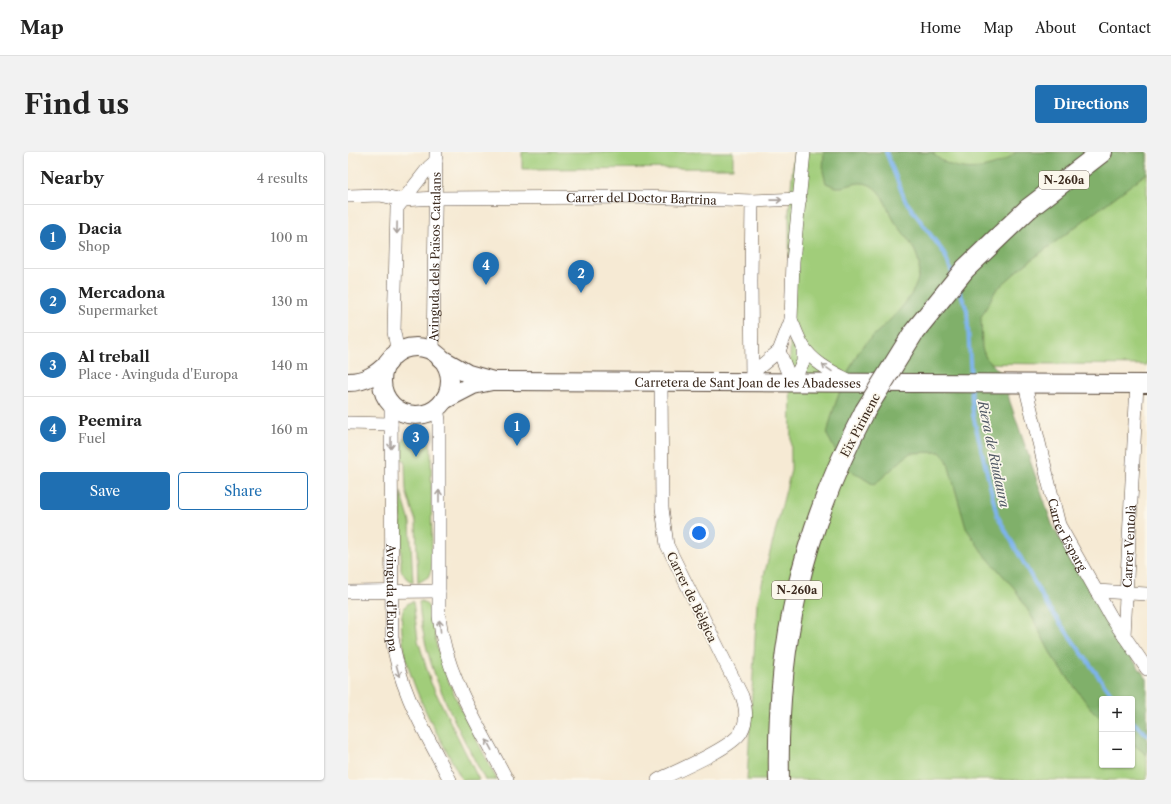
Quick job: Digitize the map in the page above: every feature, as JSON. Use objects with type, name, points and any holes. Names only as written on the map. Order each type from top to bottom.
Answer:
[{"type":"main road","name":"Eix Pirinenc","points":[[779,780],[779,700],[790,624],[801,570],[817,519],[836,472],[865,411],[914,332],[966,269],[1028,209],[1102,152]]},
{"type":"main road","points":[[419,348],[436,355],[445,365],[450,382],[440,404],[421,415],[413,415],[397,410],[389,401],[372,388],[352,382],[374,375],[393,357],[404,350],[419,348]]},
{"type":"main road","name":"Carretera de Sant Joan de les Abadesses","points":[[436,355],[468,374],[493,381]]},
{"type":"main road","points":[[389,401],[382,383],[383,375],[393,357]]},
{"type":"main road","name":"Carretera de Sant Joan de les Abadesses","points":[[440,404],[473,386],[493,381],[1025,385],[1142,384]]},
{"type":"street","points":[[752,383],[757,369],[779,351],[791,320],[793,261],[804,152]]},
{"type":"street","name":"Avinguda dels Països Catalans","points":[[436,157],[436,355]]},
{"type":"street","name":"Avinguda dels Països Catalans","points":[[393,357],[397,208],[416,186],[436,157]]},
{"type":"street","name":"Carrer del Doctor Bartrina","points":[[348,196],[380,195],[403,200],[436,198],[643,196],[752,200],[800,200]]},
{"type":"street","points":[[752,200],[752,383]]},
{"type":"street","points":[[791,320],[803,346],[829,370],[856,384]]},
{"type":"street","points":[[792,383],[802,362],[803,346]]},
{"type":"street","points":[[779,351],[792,383]]},
{"type":"street","name":"Carrer de Bèlgica","points":[[658,780],[728,745],[735,740],[741,732],[746,714],[742,696],[667,545],[662,508],[661,383]]},
{"type":"street","name":"Carrer Ventolà","points":[[1124,636],[1142,384]]},
{"type":"street","name":"Carrer Esparg","points":[[1025,385],[1059,524],[1096,591],[1147,669]]},
{"type":"street","name":"Avinguda d'Europa","points":[[389,401],[392,424],[392,637],[398,672],[414,709],[450,780]]},
{"type":"street","points":[[440,404],[439,592],[441,632],[458,684],[507,780]]},
{"type":"street","points":[[348,424],[392,424]]},
{"type":"street","points":[[1096,591],[1147,594]]},
{"type":"street","points":[[348,592],[439,592]]},
{"type":"green space","points":[[522,152],[733,152],[733,168],[522,169]]},
{"type":"green space","points":[[794,152],[1147,152],[1147,365],[966,363],[1101,696],[1099,696],[1099,768],[1135,768],[1135,717],[1147,731],[1147,780],[747,780],[757,603],[791,470],[789,212]]},
{"type":"green space","points":[[824,152],[932,152],[940,160],[951,165],[962,168],[974,168],[997,164],[1016,152],[1147,152],[1147,173],[1022,267],[996,290],[981,317],[982,348],[986,358],[1003,375],[1010,402],[1053,527],[1118,639],[1147,679],[1147,755],[1135,745],[1135,696],[1099,696],[1099,716],[1091,709],[1053,658],[1033,619],[1015,589],[983,553],[966,528],[947,460],[940,452],[910,453],[874,485],[844,466],[827,435],[840,391],[860,349],[898,311],[914,289],[918,277],[919,264],[913,247],[895,222],[882,196],[875,188],[865,183],[857,183],[841,187],[833,186],[826,183],[823,171]]},
{"type":"green space","points":[[416,430],[428,436],[431,448],[432,568],[428,577],[418,583],[416,522],[406,491],[405,460],[401,459],[402,443],[408,432]]},
{"type":"green space","points":[[401,492],[410,522],[413,583],[406,578],[401,570]]},
{"type":"green space","points":[[413,601],[418,640],[431,683],[479,780],[462,780],[424,709],[416,690],[405,652],[401,623],[404,609]]},
{"type":"green space","points":[[421,601],[426,604],[432,614],[437,647],[449,682],[497,780],[485,780],[452,716],[434,672],[427,650],[422,627],[419,602]]},
{"type":"waterway","name":"Riera de Riudaura","points":[[886,152],[905,200],[944,253],[953,275]]},
{"type":"waterway","name":"Riera de Riudaura","points":[[958,287],[967,310],[971,379]]},
{"type":"waterway","name":"Riera de Riudaura","points":[[971,387],[973,415],[997,515],[1047,605],[1113,696]]},
{"type":"waterway","name":"Riera de Riudaura","points":[[1135,724],[1147,735]]},
{"type":"place","name":"Peemira","points":[[486,285]]},
{"type":"place","name":"Mercadona","points":[[581,293]]},
{"type":"place","name":"Dacia","points":[[517,446]]},
{"type":"place","name":"Al treball","points":[[416,457]]}]
